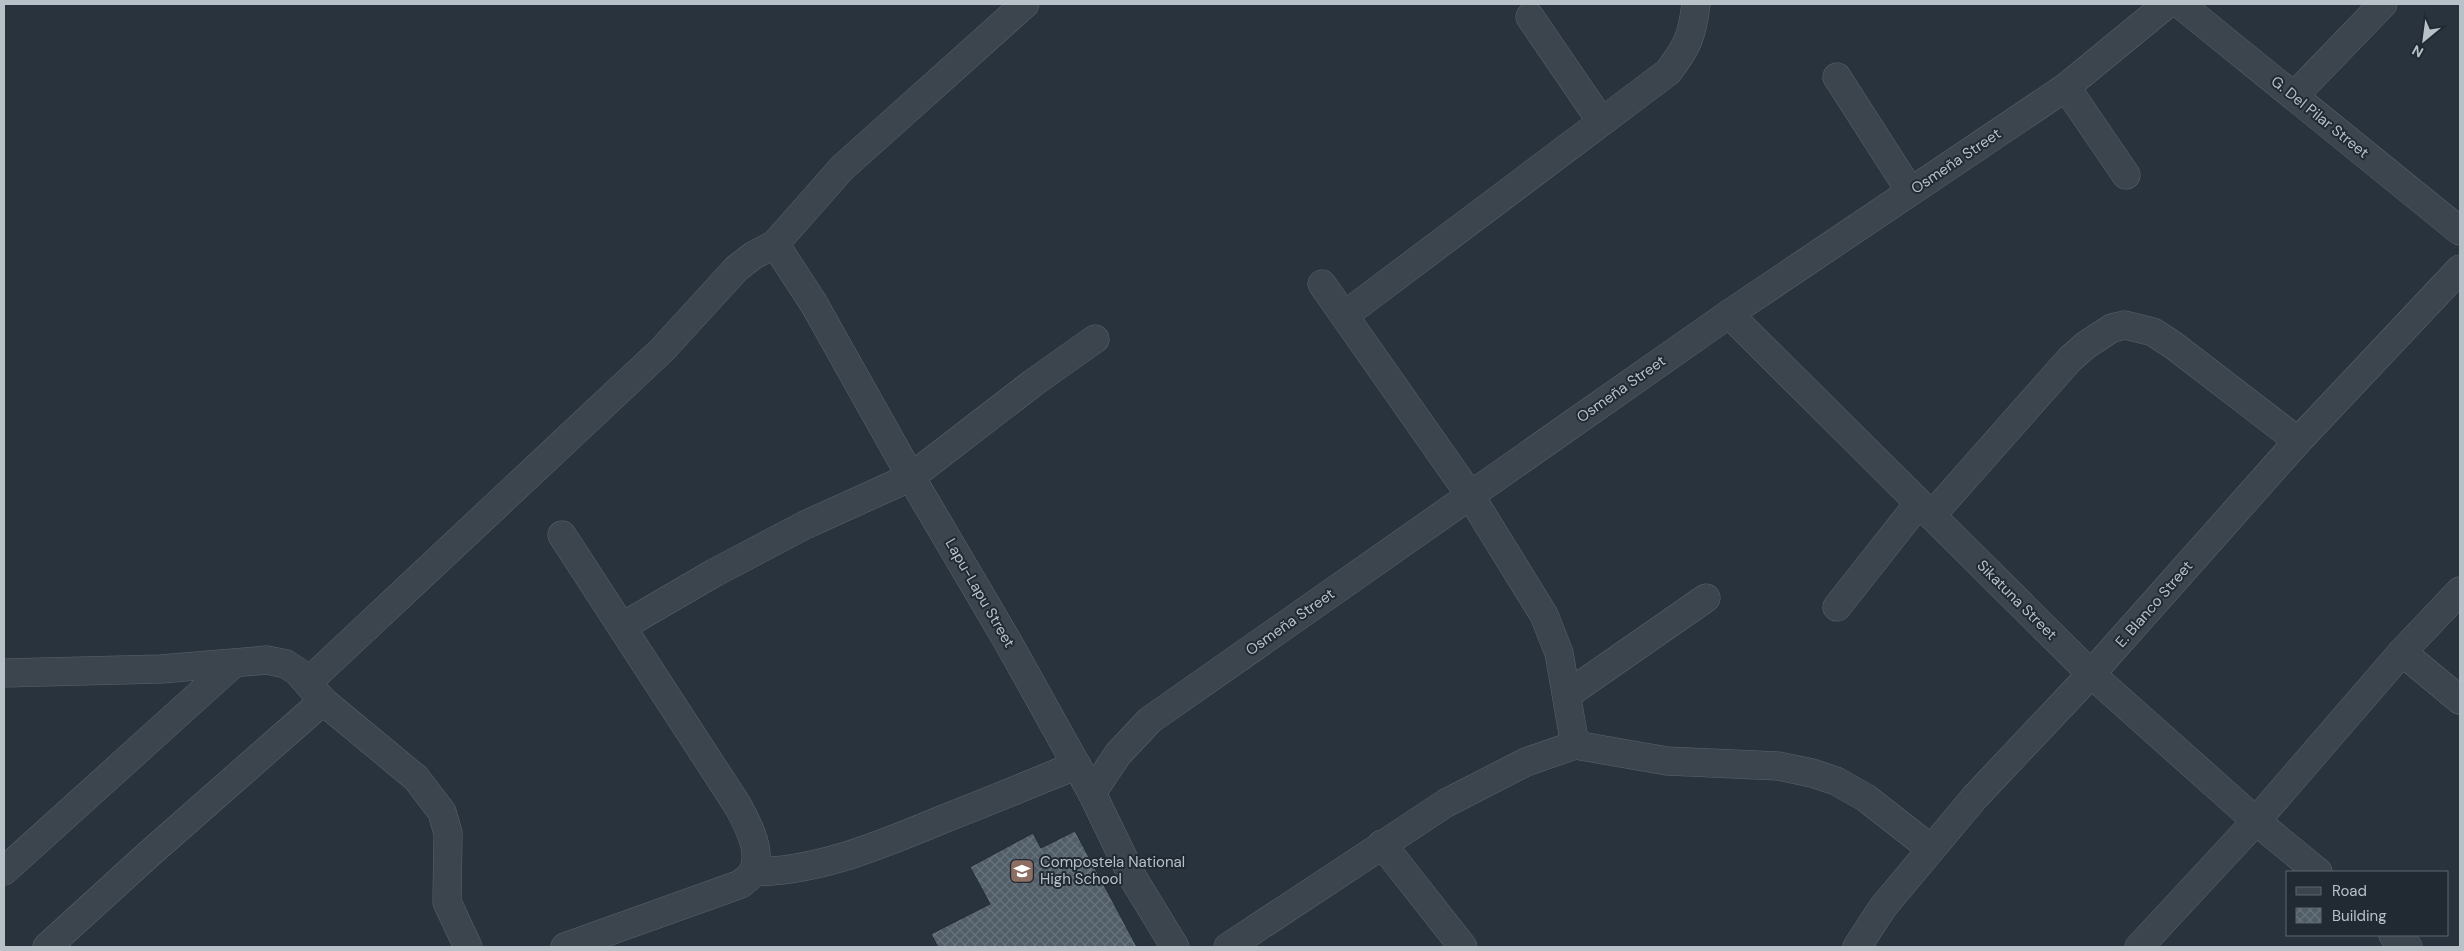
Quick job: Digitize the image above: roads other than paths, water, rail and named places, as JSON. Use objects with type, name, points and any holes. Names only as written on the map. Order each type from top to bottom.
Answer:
[{"type":"street","points":[[47,947],[149,854],[662,350],[717,286],[754,255],[775,244],[842,168],[1025,4]]},
{"type":"street","points":[[1345,315],[1600,121],[1668,72],[1682,53],[1693,33],[1696,4]]},
{"type":"street","name":"Osmeña Street","points":[[1092,793],[1118,754],[1150,720],[1729,314],[2066,87],[2167,4]]},
{"type":"street","name":"G. Del Pilar Street","points":[[2180,4],[2460,231]]},
{"type":"street","points":[[2294,96],[2383,4]]},
{"type":"street","points":[[1530,17],[1600,121]]},
{"type":"street","points":[[1837,77],[1910,191]]},
{"type":"street","points":[[2066,87],[2126,174]]},
{"type":"street","name":"Lapu-Lapu Street","points":[[775,244],[814,304],[911,477],[1008,642],[1092,793],[1134,878],[1174,947]]},
{"type":"street","name":"E. Blanco Street","points":[[1857,947],[1883,907],[1930,848],[1975,797],[2091,674],[2298,441],[2460,269]]},
{"type":"street","points":[[1322,284],[1470,495],[1544,615],[1559,653],[1568,694],[1575,745]]},
{"type":"street","name":"Sikatuna Street","points":[[1729,314],[2091,674],[2256,821],[2317,871]]},
{"type":"street","points":[[1838,607],[1925,509],[2070,359],[2112,328],[2125,325],[2153,332],[2173,345],[2298,441]]},
{"type":"street","points":[[623,626],[805,525],[911,477],[1033,383],[1095,339]]},
{"type":"street","points":[[562,535],[623,626],[738,806],[753,833],[756,853],[753,872],[741,884],[726,891],[565,947]]},
{"type":"street","points":[[2139,947],[2256,821],[2402,652],[2460,591]]},
{"type":"street","points":[[1568,694],[1706,598]]},
{"type":"street","points":[[2402,652],[2460,700]]},
{"type":"street","points":[[4,673],[162,669],[277,661],[298,672],[315,692],[416,778],[442,812],[448,833],[447,902],[468,947]]},
{"type":"street","points":[[4,872],[233,664]]},
{"type":"street","points":[[1228,947],[1446,803],[1526,762],[1575,745],[1667,761],[1778,766],[1812,773],[1836,782],[1866,798],[1930,848]]},
{"type":"street","points":[[753,872],[784,872],[828,861],[898,838],[1077,765]]},
{"type":"street","points":[[1382,844],[1463,947]]},
{"type":"street","points":[[2394,936],[2408,947]]},
{"type":"place","name":"Compostela National High School","points":[[1022,871]]}]
